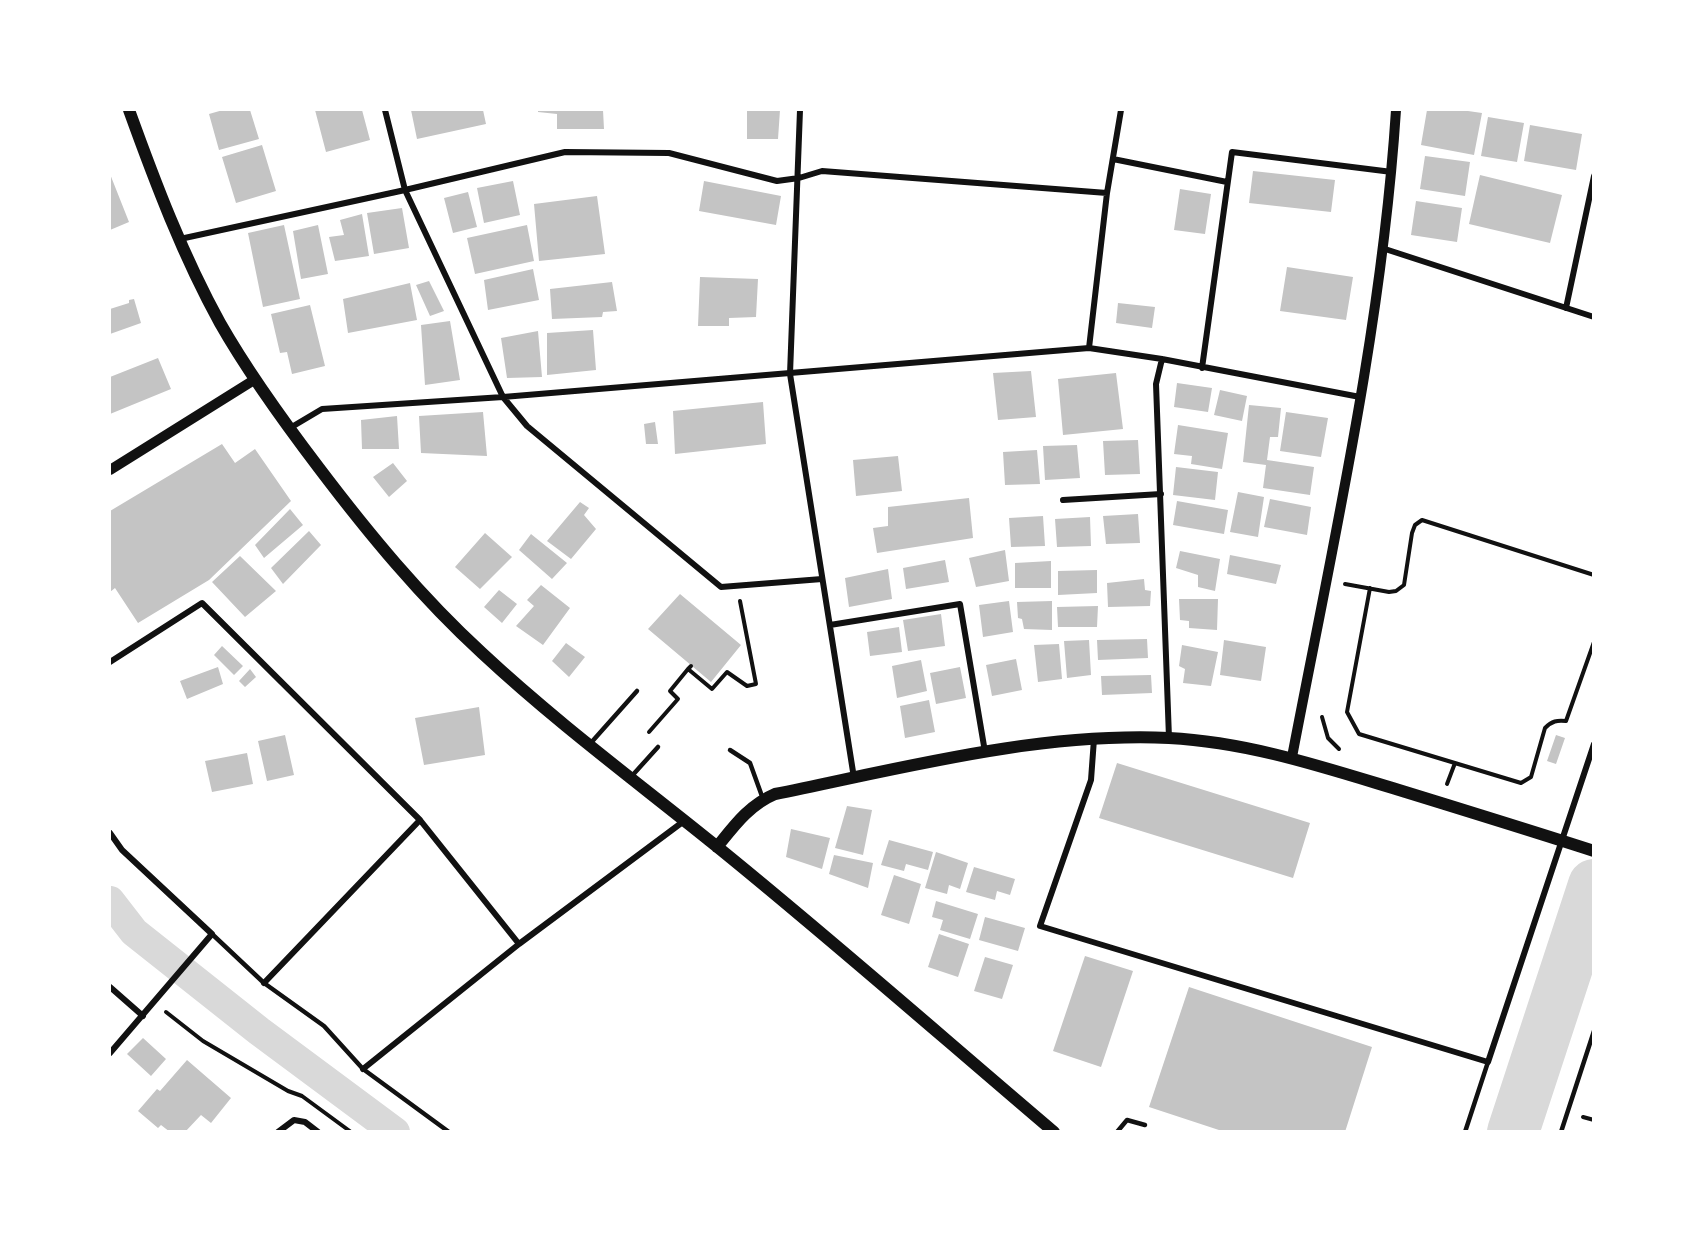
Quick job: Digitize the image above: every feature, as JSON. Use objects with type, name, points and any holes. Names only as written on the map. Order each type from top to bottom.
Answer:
[{"type":"main road","points":[[129,110],[180,239],[219,321],[254,380],[352,511],[418,590],[543,708],[717,847],[1054,1131]]},
{"type":"main road","points":[[717,847],[746,812],[763,799],[775,794],[985,752],[1094,739],[1169,738],[1229,745],[1292,757],[1593,851]]},
{"type":"street","points":[[385,110],[405,190],[503,397],[527,426],[721,587],[822,579]]},
{"type":"street","points":[[800,110],[790,374],[854,778]]},
{"type":"street","points":[[1089,348],[1107,193],[1121,110]]},
{"type":"street","points":[[1292,757],[1360,397],[1392,172],[1396,110]]},
{"type":"street","points":[[180,239],[565,152],[669,153],[777,181],[799,178],[822,171],[1107,193]]},
{"type":"street","points":[[1202,368],[1232,152],[1392,172]]},
{"type":"street","points":[[1113,159],[1227,182]]},
{"type":"street","points":[[1566,308],[1593,176]]},
{"type":"street","points":[[1382,248],[1593,317]]},
{"type":"street","points":[[289,429],[322,409],[503,397],[1089,348],[1162,359],[1360,397]]},
{"type":"street","points":[[1162,359],[1156,384],[1169,738]]},
{"type":"street","points":[[110,470],[254,380]]},
{"type":"street","points":[[1063,500],[1161,494]]},
{"type":"street","points":[[110,662],[202,603],[420,820],[519,944]]},
{"type":"street","points":[[830,625],[960,604],[985,752]]},
{"type":"street","points":[[1094,739],[1091,780],[1040,926],[1488,1062],[1593,744]]},
{"type":"street","points":[[264,983],[420,820]]},
{"type":"street","points":[[363,1069],[519,944],[684,821]]},
{"type":"street","points":[[110,832],[122,850],[212,934],[110,1053]]},
{"type":"street","points":[[110,987],[143,1016]]},
{"type":"street","points":[[278,1131],[294,1120],[305,1122],[318,1131]]},
{"type":"lane","points":[[589,745],[638,691]]},
{"type":"lane","points":[[630,778],[658,747]]},
{"type":"lane","points":[[730,750],[750,763],[763,799]]},
{"type":"lane","points":[[212,934],[264,983],[324,1026],[363,1069],[449,1131]]},
{"type":"lane","points":[[1561,1131],[1593,1030]]},
{"type":"lane","points":[[1465,1131],[1488,1062]]},
{"type":"lane","points":[[1117,1131],[1127,1120],[1145,1125]]},
{"type":"path","points":[[1342,595],[1344,584],[1389,592],[1396,591],[1404,585],[1412,532],[1415,525],[1422,520],[1593,575]]},
{"type":"path","points":[[644,738],[678,699],[670,691],[689,667],[712,689],[727,672],[747,686],[756,684],[738,586]]},
{"type":"path","points":[[1370,588],[1347,712],[1359,734],[1521,783],[1531,777],[1545,728],[1557,720],[1566,721],[1593,642]]},
{"type":"path","points":[[1324,707],[1322,718],[1324,729],[1328,738],[1343,753]]},
{"type":"path","points":[[1437,782],[1447,785],[1455,763]]},
{"type":"path","points":[[164,1010],[203,1041],[302,1096],[351,1131]]},
{"type":"building","points":[[223,110],[250,110],[259,139],[219,150],[209,114]]},
{"type":"building","points":[[315,110],[362,110],[370,140],[326,152]]},
{"type":"building","points":[[411,110],[483,110],[486,124],[417,139]]},
{"type":"building","points":[[538,110],[603,110],[604,129],[557,129],[557,114],[538,112]]},
{"type":"building","points":[[747,110],[780,110],[778,139],[747,139]]},
{"type":"building","points":[[1427,110],[1461,110],[1482,113],[1474,155],[1421,145]]},
{"type":"building","points":[[1488,117],[1524,123],[1517,162],[1481,156]]},
{"type":"building","points":[[1530,125],[1582,134],[1576,170],[1524,161]]},
{"type":"building","points":[[262,145],[276,191],[236,203],[222,157]]},
{"type":"building","points":[[1425,156],[1470,162],[1465,196],[1420,189]]},
{"type":"building","points":[[1253,171],[1335,180],[1331,212],[1249,203]]},
{"type":"building","points":[[110,174],[129,222],[110,230]]},
{"type":"building","points":[[1480,175],[1562,195],[1550,243],[1469,224]]},
{"type":"building","points":[[513,181],[520,215],[484,223],[477,188]]},
{"type":"building","points":[[704,181],[781,196],[776,225],[699,211]]},
{"type":"building","points":[[1180,189],[1211,194],[1205,234],[1174,230]]},
{"type":"building","points":[[468,192],[477,227],[453,233],[444,198]]},
{"type":"building","points":[[597,196],[605,254],[539,261],[534,204]]},
{"type":"building","points":[[1416,201],[1462,208],[1457,242],[1411,235]]},
{"type":"building","points":[[402,208],[409,248],[374,254],[367,213]]},
{"type":"building","points":[[362,214],[369,256],[335,261],[329,237],[344,235],[340,220]]},
{"type":"building","points":[[284,225],[300,299],[263,307],[248,233]]},
{"type":"building","points":[[318,225],[328,274],[301,279],[293,231]]},
{"type":"building","points":[[527,225],[534,261],[475,274],[467,238]]},
{"type":"building","points":[[1287,267],[1353,277],[1346,320],[1280,311]]},
{"type":"building","points":[[533,269],[539,300],[488,310],[484,280]]},
{"type":"building","points":[[700,277],[758,279],[756,317],[729,318],[729,326],[698,326]]},
{"type":"building","points":[[429,281],[444,311],[430,316],[416,285]]},
{"type":"building","points":[[612,282],[617,311],[603,312],[602,317],[552,319],[550,289]]},
{"type":"building","points":[[410,283],[417,320],[348,333],[343,299]]},
{"type":"building","points":[[134,299],[141,323],[110,334],[110,309]]},
{"type":"building","points":[[1118,303],[1155,307],[1152,328],[1116,323]]},
{"type":"building","points":[[310,305],[325,366],[292,374],[287,352],[280,353],[271,314]]},
{"type":"building","points":[[450,321],[460,380],[425,385],[421,325]]},
{"type":"building","points":[[593,330],[596,370],[547,375],[547,333]]},
{"type":"building","points":[[538,331],[542,377],[507,378],[501,338]]},
{"type":"building","points":[[158,358],[171,389],[110,414],[110,377]]},
{"type":"building","points":[[1031,371],[1036,417],[998,420],[993,373]]},
{"type":"building","points":[[1116,373],[1123,429],[1063,435],[1058,379]]},
{"type":"building","points":[[1177,383],[1212,388],[1208,412],[1174,407]]},
{"type":"building","points":[[1220,390],[1247,396],[1242,421],[1214,415]]},
{"type":"building","points":[[763,402],[766,444],[675,454],[673,411]]},
{"type":"building","points":[[1249,405],[1281,408],[1278,437],[1270,437],[1267,460],[1314,467],[1310,495],[1263,488],[1266,465],[1243,462]]},
{"type":"building","points":[[483,412],[487,456],[421,453],[419,416]]},
{"type":"building","points":[[1286,412],[1328,418],[1321,457],[1280,451]]},
{"type":"building","points":[[397,416],[399,449],[362,449],[361,420]]},
{"type":"building","points":[[655,422],[658,444],[646,444],[644,424]]},
{"type":"building","points":[[1178,425],[1228,433],[1222,469],[1191,464],[1192,456],[1174,454]]},
{"type":"building","points":[[1138,440],[1140,474],[1105,475],[1103,441]]},
{"type":"building","points":[[222,444],[235,463],[255,449],[291,501],[209,580],[138,623],[115,588],[110,592],[110,511]]},
{"type":"building","points":[[1077,445],[1080,478],[1045,480],[1043,446]]},
{"type":"building","points":[[1037,450],[1040,484],[1005,485],[1003,452]]},
{"type":"building","points":[[898,456],[902,491],[856,496],[853,460]]},
{"type":"building","points":[[393,463],[407,481],[389,497],[373,477]]},
{"type":"building","points":[[1176,467],[1218,472],[1215,500],[1173,495]]},
{"type":"building","points":[[1238,492],[1264,497],[1258,537],[1230,532]]},
{"type":"building","points":[[969,498],[973,538],[877,553],[873,528],[888,526],[888,507]]},
{"type":"building","points":[[1270,499],[1311,507],[1307,535],[1264,527]]},
{"type":"building","points":[[1177,501],[1228,510],[1224,534],[1173,525]]},
{"type":"building","points":[[580,502],[589,508],[584,515],[596,529],[571,559],[547,541]]},
{"type":"building","points":[[290,509],[303,525],[264,558],[255,545]]},
{"type":"building","points":[[1138,514],[1140,543],[1106,544],[1103,516]]},
{"type":"building","points":[[1043,516],[1045,546],[1011,547],[1009,518]]},
{"type":"building","points":[[1090,517],[1091,546],[1057,547],[1055,519]]},
{"type":"building","points":[[309,531],[321,545],[283,584],[271,568]]},
{"type":"building","points":[[485,533],[512,557],[480,589],[455,567]]},
{"type":"building","points":[[531,534],[567,563],[552,579],[519,550]]},
{"type":"building","points":[[1005,550],[1009,581],[976,587],[969,558]]},
{"type":"building","points":[[1180,551],[1220,559],[1215,591],[1198,587],[1198,575],[1176,568]]},
{"type":"building","points":[[1230,555],[1281,565],[1276,584],[1227,574]]},
{"type":"building","points":[[240,556],[276,591],[245,617],[212,582]]},
{"type":"building","points":[[945,560],[949,582],[906,589],[903,568]]},
{"type":"building","points":[[1051,561],[1051,588],[1015,588],[1015,563]]},
{"type":"building","points":[[888,569],[892,599],[849,607],[845,578]]},
{"type":"building","points":[[1097,570],[1097,593],[1058,595],[1058,571]]},
{"type":"building","points":[[1144,579],[1145,590],[1151,591],[1150,606],[1108,607],[1107,583]]},
{"type":"building","points":[[541,585],[570,608],[543,645],[516,626],[534,606],[527,600]]},
{"type":"building","points":[[499,590],[517,604],[502,623],[484,607]]},
{"type":"building","points":[[680,594],[741,645],[711,682],[648,629]]},
{"type":"building","points":[[1179,599],[1218,599],[1217,630],[1189,628],[1189,621],[1180,620]]},
{"type":"building","points":[[1009,601],[1013,632],[983,637],[979,605]]},
{"type":"building","points":[[1052,601],[1052,630],[1024,629],[1022,619],[1018,618],[1017,602]]},
{"type":"building","points":[[1098,606],[1097,627],[1058,627],[1057,607]]},
{"type":"building","points":[[941,614],[945,646],[908,651],[903,620]]},
{"type":"building","points":[[899,627],[902,652],[870,656],[867,632]]},
{"type":"building","points":[[1147,639],[1148,658],[1098,660],[1097,640]]},
{"type":"building","points":[[1089,640],[1091,675],[1067,678],[1064,641]]},
{"type":"building","points":[[1224,640],[1266,647],[1261,681],[1220,675]]},
{"type":"building","points":[[566,643],[585,657],[569,677],[552,661]]},
{"type":"building","points":[[1059,644],[1062,679],[1038,682],[1034,645]]},
{"type":"building","points":[[1182,645],[1218,652],[1211,686],[1183,683],[1185,669],[1179,666]]},
{"type":"building","points":[[222,646],[243,666],[234,675],[214,655]]},
{"type":"building","points":[[1016,659],[1022,690],[992,696],[986,665]]},
{"type":"building","points":[[921,660],[927,691],[897,698],[892,666]]},
{"type":"building","points":[[218,667],[223,684],[187,699],[180,681]]},
{"type":"building","points":[[960,667],[966,698],[936,704],[930,673]]},
{"type":"building","points":[[250,669],[256,677],[245,687],[239,681]]},
{"type":"building","points":[[1151,675],[1152,693],[1102,695],[1101,676]]},
{"type":"building","points":[[929,700],[935,732],[905,738],[900,706]]},
{"type":"building","points":[[479,707],[485,755],[424,765],[415,718]]},
{"type":"building","points":[[285,735],[294,775],[267,781],[258,741]]},
{"type":"building","points":[[1556,735],[1565,738],[1556,764],[1547,761]]},
{"type":"building","points":[[247,753],[253,784],[212,792],[205,761]]},
{"type":"building","points":[[1117,763],[1310,823],[1293,878],[1099,818]]},
{"type":"building","points":[[847,806],[872,810],[863,855],[835,848]]},
{"type":"building","points":[[791,829],[830,838],[822,869],[786,857]]},
{"type":"building","points":[[889,840],[933,852],[928,870],[906,864],[904,871],[881,865]]},
{"type":"building","points":[[936,852],[968,863],[960,889],[949,885],[947,894],[925,888]]},
{"type":"building","points":[[834,855],[873,863],[868,888],[829,874]]},
{"type":"building","points":[[974,867],[1015,879],[1010,895],[997,891],[995,900],[966,892]]},
{"type":"building","points":[[894,875],[921,884],[909,924],[881,915]]},
{"type":"building","points":[[936,901],[978,914],[970,939],[940,930],[943,920],[932,917]]},
{"type":"building","points":[[985,917],[1025,928],[1018,951],[979,940]]},
{"type":"building","points":[[939,934],[969,944],[958,977],[928,967]]},
{"type":"building","points":[[1085,956],[1133,971],[1101,1067],[1053,1051]]},
{"type":"building","points":[[985,957],[1013,965],[1002,999],[974,991]]},
{"type":"building","points":[[1189,987],[1372,1047],[1345,1132],[1225,1132],[1149,1107]]},
{"type":"building","points":[[143,1038],[166,1059],[151,1076],[127,1054]]},
{"type":"building","points":[[187,1060],[231,1098],[211,1123],[201,1115],[185,1132],[170,1132],[161,1125],[158,1128],[138,1111],[157,1089],[160,1091]]},
{"type":"waterway","points":[[1513,1132],[1594,885]]},
{"type":"waterway","points":[[110,901],[134,932],[259,1031],[395,1132]]}]
